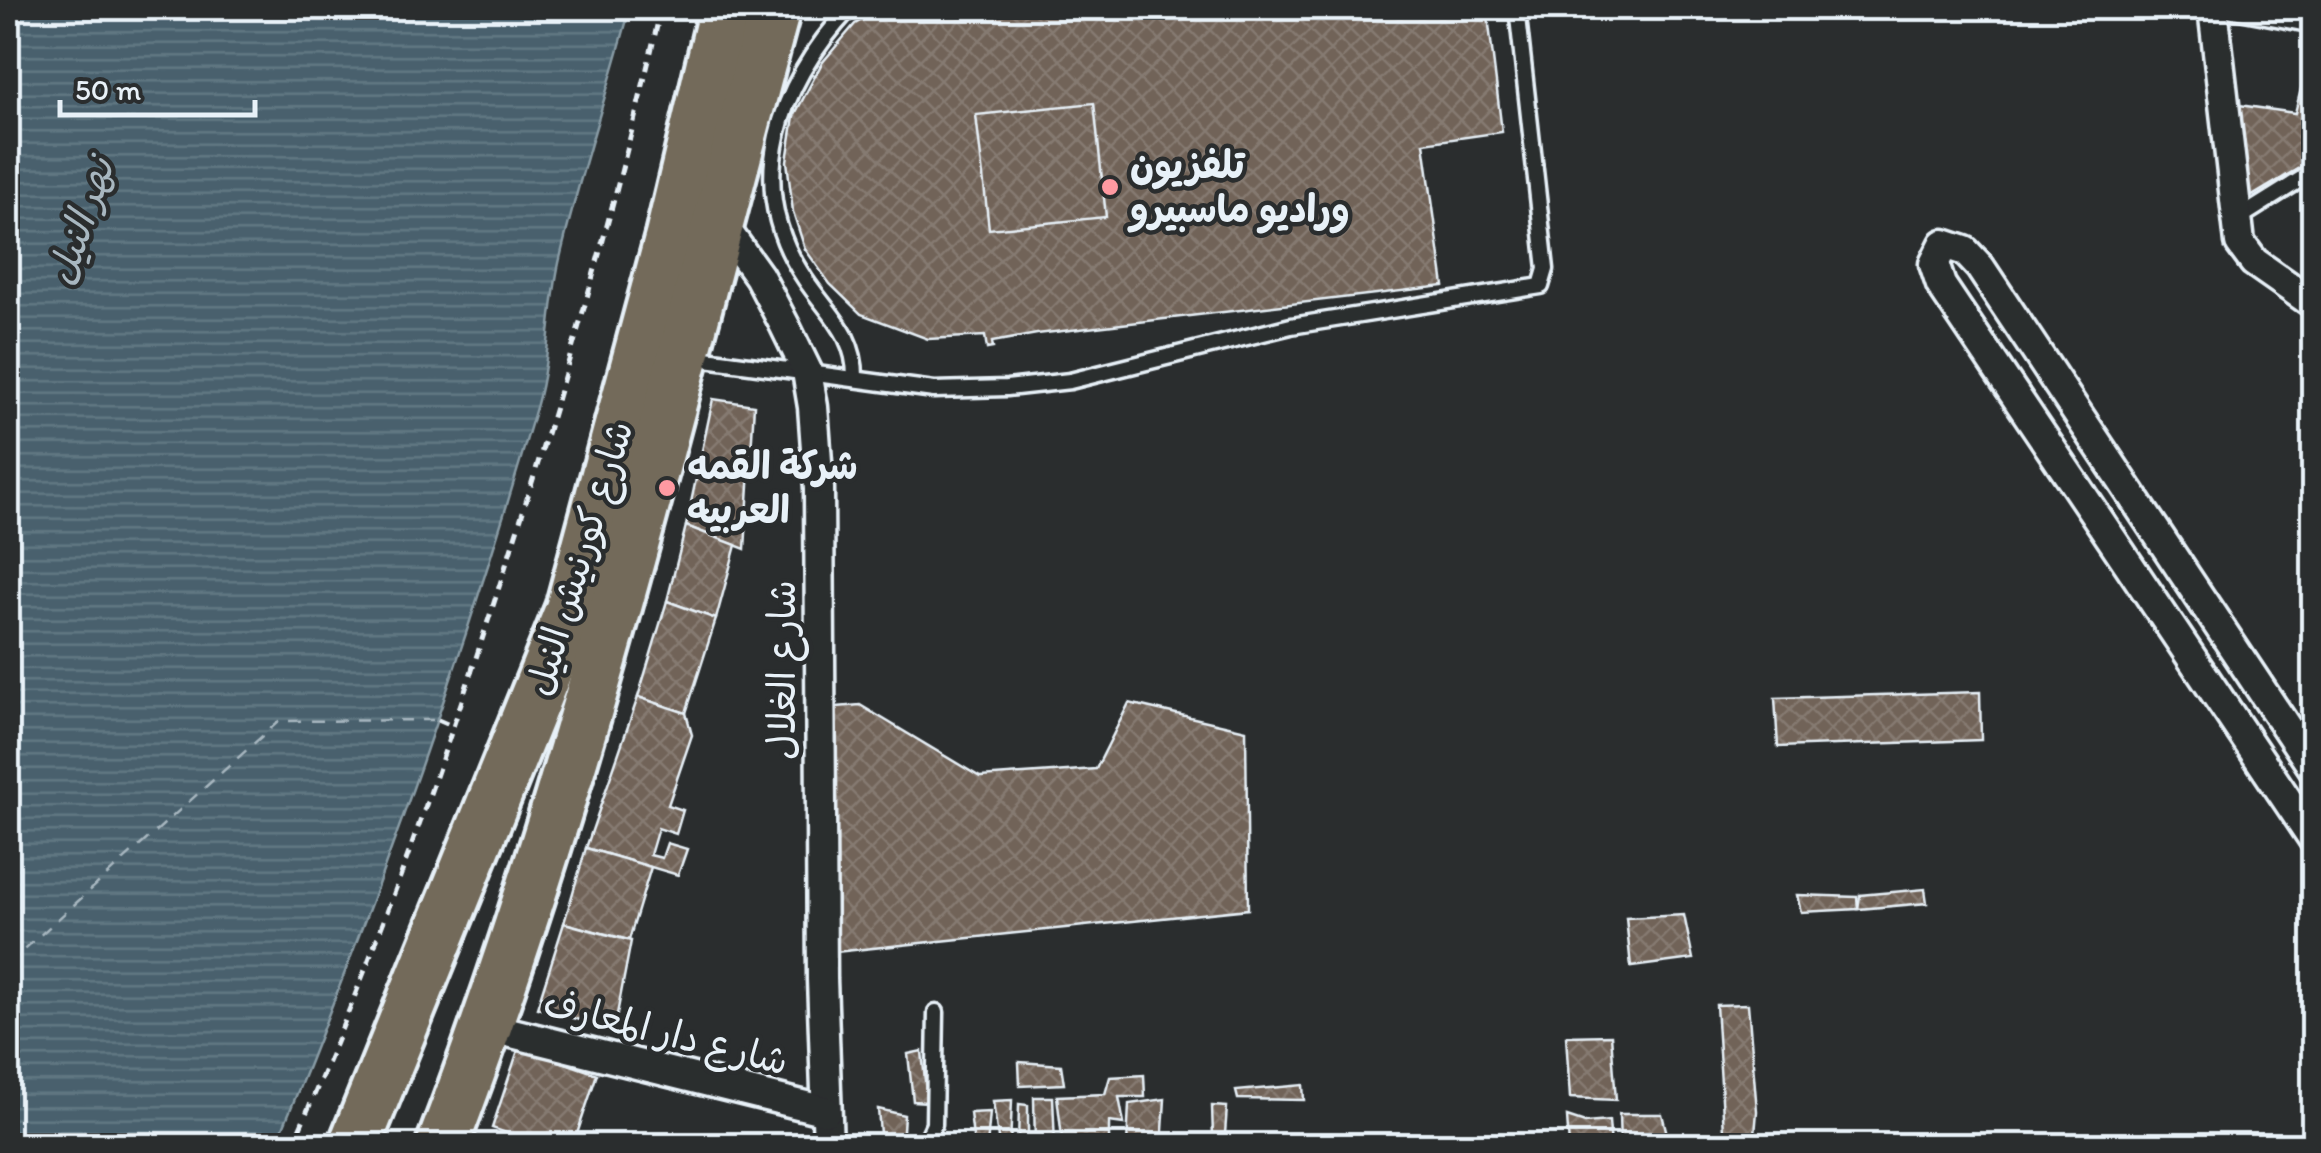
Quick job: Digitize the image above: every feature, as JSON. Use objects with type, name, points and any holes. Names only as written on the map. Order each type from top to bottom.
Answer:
[{"type":"highway","name":"شارع كورنيش النيل","points":[[354,1146],[484,816],[536,701],[571,609],[725,8]]},
{"type":"highway","name":"شارع كورنيش النيل","points":[[442,1146],[534,892],[684,356],[775,8]]},
{"type":"highway","points":[[386,1146],[444,992],[510,840],[530,764],[536,701]]},
{"type":"street","points":[[2213,8],[2240,243],[2254,262],[2314,304]]},
{"type":"street","name":"شارع الغلال","points":[[718,218],[758,276],[807,371],[819,489],[828,1146]]},
{"type":"street","points":[[2314,769],[1980,267],[1964,251],[1944,244],[1934,264],[1941,285],[2314,840]]},
{"type":"street","name":"شارع دار المعارف","points":[[488,1026],[826,1111]]},
{"type":"lane","points":[[850,8],[813,49],[778,122],[774,188],[777,222],[790,256],[850,340],[855,379]]},
{"type":"lane","points":[[684,356],[934,390],[1070,380],[1290,326],[1541,286],[1546,269],[1518,8]]},
{"type":"lane","points":[[2223,8],[2314,25]]},
{"type":"lane","points":[[2236,220],[2314,171]]},
{"type":"lane","points":[[924,1146],[934,1124],[936,1012]]},
{"type":"path","points":[[292,1146],[384,918],[454,728],[546,436],[636,119],[661,8]]},
{"type":"path","points":[[438,720],[454,728]]},
{"type":"water","name":"نهر النيل","points":[[8,8],[630,8],[567,231],[541,386],[509,498],[417,778],[276,1145],[8,1145]]},
{"type":"building","name":"تلفزيون وراديو ماسبيرو","points":[[884,8],[1487,8],[1502,132],[1424,143],[1444,286],[1037,334],[992,342],[993,348],[987,349],[985,336],[928,339],[861,314],[830,284],[805,249],[793,212],[787,161],[794,116],[822,63],[855,24]]},
{"type":"building","points":[[2312,44],[2314,159],[2242,202],[2239,105],[2295,113]]},
{"type":"building","points":[[1094,103],[1106,217],[989,229],[976,115]]},
{"type":"building","points":[[713,399],[754,405],[745,549],[686,526]]},
{"type":"building","points":[[686,526],[736,545],[716,619],[667,601]]},
{"type":"building","points":[[667,601],[716,619],[686,713],[638,697]]},
{"type":"building","points":[[1980,692],[1981,740],[1778,747],[1775,698]]},
{"type":"building","points":[[638,697],[686,713],[692,735],[668,805],[683,810],[676,834],[658,828],[650,855],[662,858],[667,843],[687,849],[678,875],[586,848]]},
{"type":"building","points":[[1129,703],[1246,730],[1248,909],[834,952],[825,708],[860,705],[980,777],[1096,769]]},
{"type":"building","points":[[586,848],[651,867],[629,940],[564,923]]},
{"type":"building","points":[[1925,889],[1927,903],[1858,909],[1860,895]]},
{"type":"building","points":[[1797,895],[1857,897],[1858,909],[1801,912]]},
{"type":"building","points":[[1684,915],[1693,959],[1631,967],[1626,918]]},
{"type":"building","points":[[564,923],[631,941],[614,1030],[537,1008]]},
{"type":"building","points":[[1748,1004],[1757,1111],[1754,1146],[1725,1146],[1716,1005]]},
{"type":"building","points":[[1611,1035],[1616,1100],[1570,1098],[1566,1036]]},
{"type":"building","points":[[519,1047],[597,1074],[573,1146],[544,1146],[492,1128]]},
{"type":"building","points":[[922,1051],[927,1102],[913,1101],[908,1054]]},
{"type":"building","points":[[1019,1062],[1061,1065],[1064,1084],[1020,1086]]},
{"type":"building","points":[[1144,1075],[1145,1097],[1119,1097],[1124,1124],[1109,1122],[1109,1146],[1063,1146],[1057,1096],[1105,1094],[1110,1077]]},
{"type":"building","points":[[1303,1085],[1304,1100],[1238,1099],[1236,1091]]},
{"type":"building","points":[[1034,1097],[1053,1097],[1055,1146],[1035,1146]]},
{"type":"building","points":[[1165,1099],[1162,1146],[1127,1146],[1129,1104]]},
{"type":"building","points":[[1012,1100],[1010,1146],[999,1146],[993,1101]]},
{"type":"building","points":[[1019,1104],[1028,1105],[1028,1146],[1018,1146]]},
{"type":"building","points":[[1212,1106],[1227,1107],[1225,1134],[1213,1137]]},
{"type":"building","points":[[878,1109],[904,1115],[902,1146],[881,1146]]},
{"type":"building","points":[[990,1112],[987,1146],[974,1146],[970,1113]]},
{"type":"building","points":[[1619,1114],[1662,1114],[1667,1134],[1650,1137],[1650,1146],[1620,1146]]},
{"type":"building","points":[[1567,1117],[1585,1123],[1609,1121],[1611,1146],[1569,1146]]},
{"type":"ferry route","points":[[8,964],[279,721],[438,720]]},
{"type":"place","name":"تلفزيون وراديو ماسبيرو","points":[[1110,187]]},
{"type":"place","name":"شركة القمه العربيه","points":[[667,488]]}]
